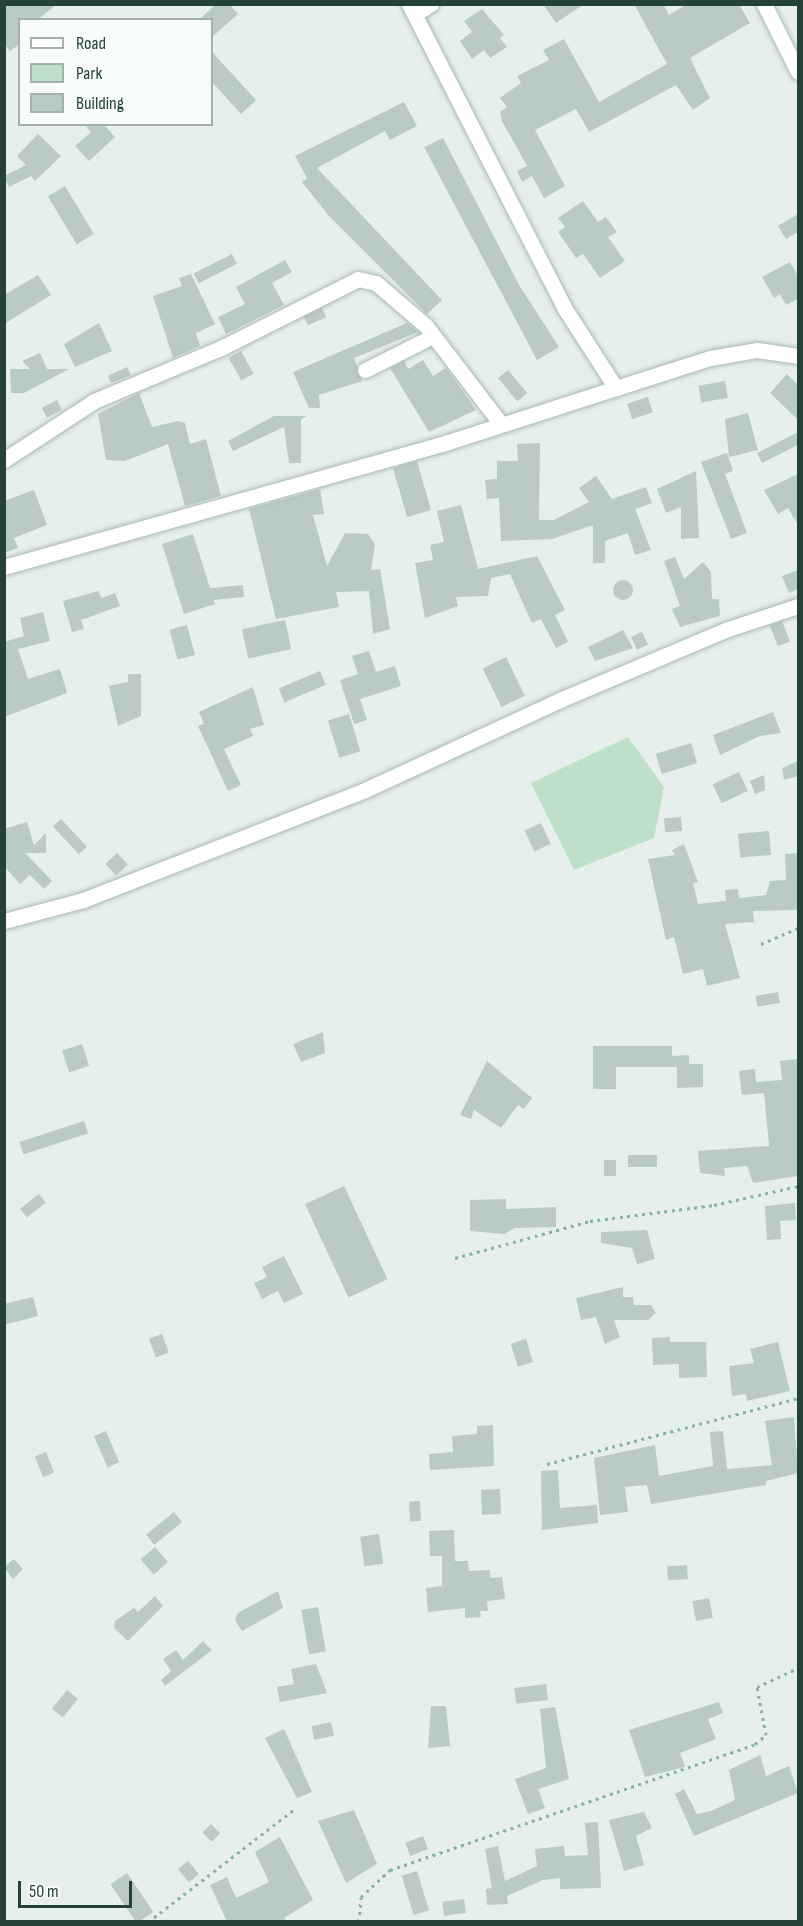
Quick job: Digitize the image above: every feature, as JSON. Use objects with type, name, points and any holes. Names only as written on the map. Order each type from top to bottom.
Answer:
[{"type":"street","points":[[431,4],[412,9],[566,309],[616,388]]},
{"type":"street","points":[[764,4],[797,64]]},
{"type":"street","points":[[4,460],[94,401],[221,348],[358,279],[376,283],[433,336],[501,423]]},
{"type":"street","points":[[365,370],[433,336]]},
{"type":"street","points":[[4,567],[501,423],[710,358],[757,350],[798,356]]},
{"type":"street","points":[[4,921],[83,900],[365,790],[584,690],[798,606]]},
{"type":"path","points":[[761,944],[798,928]]},
{"type":"path","points":[[455,1258],[590,1221],[714,1205],[798,1186]]},
{"type":"path","points":[[547,1464],[798,1398]]},
{"type":"path","points":[[359,1922],[362,1896],[390,1870],[755,1744],[766,1735],[757,1687],[798,1668]]},
{"type":"path","points":[[148,1922],[297,1808]]},
{"type":"green space","points":[[628,737],[664,787],[654,838],[574,870],[531,783]]},
{"type":"building","points":[[4,4],[57,4],[40,18],[18,18],[18,45],[10,51],[4,44]]},
{"type":"building","points":[[216,4],[229,4],[238,14],[213,36],[213,18],[201,18]]},
{"type":"building","points":[[543,4],[584,4],[556,23]]},
{"type":"building","points":[[634,4],[663,4],[669,15],[688,4],[739,4],[750,23],[690,58],[710,98],[693,110],[676,85],[589,132],[576,109],[535,130],[565,186],[544,198],[532,176],[522,182],[517,171],[527,166],[502,121],[500,112],[507,107],[500,98],[521,83],[517,76],[549,60],[543,50],[564,39],[599,102],[667,64]]},
{"type":"building","points":[[482,9],[504,35],[500,38],[507,47],[490,58],[484,50],[472,59],[460,41],[472,32],[464,21]]},
{"type":"building","points":[[213,53],[256,100],[241,114],[213,83]]},
{"type":"building","points":[[404,102],[417,126],[390,140],[385,131],[317,168],[442,300],[427,314],[329,216],[302,182],[307,178],[295,156]]},
{"type":"building","points":[[86,126],[105,126],[115,137],[89,161],[75,146],[91,132]]},
{"type":"building","points":[[38,134],[61,156],[35,181],[31,176],[9,187],[4,176],[26,165],[17,156]]},
{"type":"building","points":[[443,138],[519,285],[559,347],[537,360],[424,147]]},
{"type":"building","points":[[65,186],[94,234],[77,244],[48,196]]},
{"type":"building","points":[[583,201],[598,222],[606,217],[617,232],[608,237],[625,261],[600,278],[583,254],[576,258],[558,232],[565,227],[558,218]]},
{"type":"building","points":[[798,214],[798,232],[786,239],[778,226]]},
{"type":"building","points":[[232,254],[237,264],[199,283],[194,274]]},
{"type":"building","points":[[285,260],[292,272],[272,283],[284,305],[226,334],[218,317],[245,304],[236,287]]},
{"type":"building","points":[[790,262],[798,276],[798,299],[786,305],[780,294],[774,298],[762,277]]},
{"type":"building","points":[[191,274],[215,324],[196,333],[200,346],[173,358],[153,296],[182,286],[179,278]]},
{"type":"building","points":[[38,275],[51,295],[4,324],[4,295]]},
{"type":"building","points":[[322,308],[326,317],[308,325],[304,316]]},
{"type":"building","points":[[99,323],[112,351],[75,367],[64,344]]},
{"type":"building","points":[[407,323],[418,332],[354,358],[362,381],[319,395],[320,408],[309,408],[293,372]]},
{"type":"building","points":[[241,351],[254,374],[241,381],[229,358]]},
{"type":"building","points":[[40,353],[47,369],[69,369],[24,393],[11,393],[10,369],[30,369],[22,361]]},
{"type":"building","points":[[423,360],[433,376],[446,368],[476,410],[429,432],[390,368],[404,361],[408,369]]},
{"type":"building","points":[[127,367],[131,375],[111,383],[108,376]]},
{"type":"building","points":[[508,370],[527,393],[517,401],[498,378]]},
{"type":"building","points":[[787,374],[798,385],[798,420],[770,393]]},
{"type":"building","points":[[725,381],[728,398],[701,402],[698,386]]},
{"type":"building","points":[[139,393],[152,427],[178,421],[185,423],[190,444],[206,439],[221,496],[185,506],[168,444],[125,461],[106,460],[98,414]]},
{"type":"building","points":[[648,397],[653,412],[632,419],[627,404]]},
{"type":"building","points":[[57,400],[62,410],[47,418],[42,408]]},
{"type":"building","points":[[748,413],[758,450],[729,457],[725,419]]},
{"type":"building","points":[[274,416],[307,416],[301,419],[301,463],[289,463],[284,427],[233,451],[228,441]]},
{"type":"building","points":[[798,432],[798,445],[762,463],[757,453]]},
{"type":"building","points":[[540,443],[539,520],[554,520],[589,502],[579,488],[596,476],[612,499],[646,487],[652,503],[635,509],[651,550],[635,555],[628,533],[605,541],[605,563],[593,563],[593,525],[552,539],[501,541],[499,498],[487,499],[485,480],[497,479],[497,461],[518,461],[517,444]]},
{"type":"building","points":[[727,453],[733,471],[725,474],[747,533],[731,539],[701,462]]},
{"type":"building","points":[[417,461],[431,510],[407,517],[393,468]]},
{"type":"building","points":[[696,471],[699,538],[681,539],[681,507],[666,513],[657,489]]},
{"type":"building","points":[[798,474],[798,525],[788,508],[778,514],[764,490]]},
{"type":"building","points":[[320,489],[324,514],[313,515],[327,566],[345,533],[368,534],[375,544],[371,570],[380,569],[390,629],[373,634],[369,591],[336,592],[339,607],[276,619],[249,509]]},
{"type":"building","points":[[34,490],[47,525],[14,538],[18,548],[4,553],[4,501]]},
{"type":"building","points":[[461,505],[478,569],[537,556],[565,610],[555,615],[568,642],[556,648],[541,619],[532,623],[510,574],[491,578],[488,596],[456,597],[458,606],[425,618],[415,563],[433,560],[430,545],[444,542],[437,511]]},
{"type":"building","points":[[193,534],[210,588],[243,585],[244,597],[214,600],[215,604],[184,614],[162,544]]},
{"type":"building","points":[[675,557],[684,579],[703,562],[711,572],[712,599],[719,599],[720,616],[680,627],[672,609],[680,606],[664,561]]},
{"type":"building","points":[[798,570],[798,589],[789,593],[782,576]]},
{"type":"building","points":[[623,580],[630,583],[633,590],[630,597],[623,600],[616,597],[613,590],[616,583]]},
{"type":"building","points":[[98,591],[102,598],[115,593],[120,606],[81,620],[84,629],[72,632],[63,601]]},
{"type":"building","points":[[43,612],[50,641],[18,649],[28,679],[60,669],[67,693],[4,717],[4,642],[24,636],[20,618]]},
{"type":"building","points":[[285,620],[291,649],[248,658],[242,629]]},
{"type":"building","points":[[782,621],[790,642],[778,646],[770,626]]},
{"type":"building","points":[[187,625],[195,655],[178,660],[170,630]]},
{"type":"building","points":[[623,630],[633,648],[595,661],[588,647]]},
{"type":"building","points":[[642,632],[648,645],[637,650],[631,637]]},
{"type":"building","points":[[369,651],[376,672],[395,666],[401,686],[360,699],[367,720],[354,724],[340,680],[358,674],[352,656]]},
{"type":"building","points":[[506,657],[525,696],[501,707],[483,668]]},
{"type":"building","points":[[320,671],[326,685],[284,702],[279,689]]},
{"type":"building","points":[[128,674],[141,674],[141,716],[118,726],[109,686],[128,682]]},
{"type":"building","points":[[253,687],[264,725],[250,729],[253,736],[224,749],[241,785],[228,791],[198,726],[204,724],[199,712]]},
{"type":"building","points":[[773,712],[781,733],[760,736],[720,755],[713,735]]},
{"type":"building","points":[[349,714],[360,751],[339,758],[328,720]]},
{"type":"building","points":[[691,743],[697,763],[662,774],[656,754]]},
{"type":"building","points":[[798,761],[798,776],[784,780],[782,768]]},
{"type":"building","points":[[739,772],[748,791],[722,803],[713,784]]},
{"type":"building","points":[[764,775],[765,790],[755,794],[750,781]]},
{"type":"building","points":[[681,817],[682,831],[665,832],[664,818]]},
{"type":"building","points":[[61,819],[87,847],[79,854],[53,827]]},
{"type":"building","points":[[27,822],[34,845],[46,833],[46,853],[25,853],[52,881],[44,889],[30,875],[20,884],[4,866],[4,829]]},
{"type":"building","points":[[541,823],[551,844],[534,851],[525,831]]},
{"type":"building","points":[[769,831],[771,855],[740,858],[738,834]]},
{"type":"building","points":[[684,844],[698,882],[693,883],[698,904],[726,901],[725,890],[738,889],[739,898],[766,895],[770,881],[786,880],[785,854],[798,853],[798,910],[753,911],[754,922],[725,924],[740,978],[707,986],[703,969],[683,974],[674,937],[666,940],[648,859],[675,855],[672,850]]},
{"type":"building","points":[[117,853],[128,865],[116,876],[105,864]]},
{"type":"building","points":[[778,992],[780,1003],[757,1007],[755,996]]},
{"type":"building","points":[[323,1032],[325,1053],[301,1062],[293,1044]]},
{"type":"building","points":[[82,1044],[89,1066],[69,1072],[62,1050]]},
{"type":"building","points":[[593,1046],[672,1046],[672,1056],[689,1055],[689,1064],[703,1064],[703,1087],[677,1088],[677,1067],[616,1067],[616,1089],[593,1089]]},
{"type":"building","points":[[798,1059],[798,1176],[753,1183],[747,1166],[724,1168],[725,1176],[700,1173],[698,1151],[769,1146],[764,1093],[742,1095],[739,1071],[755,1069],[756,1082],[782,1080],[780,1061]]},
{"type":"building","points":[[487,1061],[532,1098],[524,1109],[518,1105],[501,1128],[474,1110],[471,1119],[460,1115]]},
{"type":"building","points":[[84,1121],[88,1133],[23,1154],[19,1142]]},
{"type":"building","points":[[628,1155],[657,1155],[657,1167],[628,1167]]},
{"type":"building","points":[[604,1160],[616,1160],[616,1176],[604,1176]]},
{"type":"building","points":[[344,1186],[388,1279],[349,1298],[305,1204]]},
{"type":"building","points":[[39,1194],[46,1203],[27,1217],[20,1209]]},
{"type":"building","points":[[506,1199],[506,1209],[556,1207],[556,1227],[515,1228],[504,1234],[470,1231],[470,1200]]},
{"type":"building","points":[[795,1203],[796,1220],[780,1221],[781,1239],[767,1240],[765,1206]]},
{"type":"building","points":[[647,1230],[655,1259],[637,1264],[632,1248],[601,1243],[601,1232]]},
{"type":"building","points":[[284,1256],[303,1294],[284,1303],[278,1291],[262,1299],[254,1283],[267,1277],[262,1267]]},
{"type":"building","points":[[623,1287],[623,1297],[633,1297],[634,1305],[651,1305],[656,1313],[648,1320],[614,1320],[620,1337],[605,1344],[596,1317],[581,1320],[576,1298]]},
{"type":"building","points":[[33,1297],[38,1316],[4,1325],[4,1304]]},
{"type":"building","points":[[162,1334],[169,1353],[156,1358],[149,1339]]},
{"type":"building","points":[[670,1337],[670,1342],[706,1342],[707,1377],[679,1378],[679,1364],[653,1365],[652,1338]]},
{"type":"building","points":[[526,1339],[533,1362],[518,1367],[511,1344]]},
{"type":"building","points":[[778,1342],[790,1391],[747,1401],[746,1394],[732,1396],[729,1366],[754,1363],[750,1349]]},
{"type":"building","points":[[794,1417],[798,1473],[766,1481],[766,1485],[651,1504],[647,1485],[625,1487],[628,1512],[600,1515],[594,1458],[655,1445],[659,1476],[713,1466],[710,1432],[723,1431],[727,1469],[772,1465],[765,1421]]},
{"type":"building","points":[[493,1425],[494,1466],[430,1470],[429,1454],[453,1452],[452,1436],[477,1434],[477,1426]]},
{"type":"building","points":[[106,1431],[119,1462],[107,1467],[94,1436]]},
{"type":"building","points":[[46,1452],[54,1472],[43,1477],[35,1456]]},
{"type":"building","points":[[558,1470],[560,1508],[597,1505],[598,1523],[542,1530],[541,1471]]},
{"type":"building","points":[[500,1489],[501,1514],[482,1515],[481,1490]]},
{"type":"building","points":[[420,1501],[421,1521],[410,1522],[409,1502]]},
{"type":"building","points":[[174,1512],[182,1522],[154,1545],[146,1535]]},
{"type":"building","points":[[454,1530],[455,1561],[468,1561],[469,1571],[490,1570],[490,1578],[502,1577],[505,1599],[487,1601],[488,1611],[480,1611],[481,1617],[465,1618],[465,1608],[428,1612],[426,1588],[442,1586],[442,1556],[430,1556],[429,1531]]},
{"type":"building","points":[[379,1534],[383,1564],[364,1566],[360,1537]]},
{"type":"building","points":[[155,1547],[168,1562],[154,1575],[141,1559]]},
{"type":"building","points":[[14,1559],[23,1569],[13,1579],[4,1567]]},
{"type":"building","points":[[687,1565],[688,1579],[668,1580],[667,1566]]},
{"type":"building","points":[[278,1591],[283,1608],[242,1631],[235,1620],[238,1613]]},
{"type":"building","points":[[155,1596],[163,1606],[128,1641],[114,1628],[115,1621],[134,1608],[138,1612]]},
{"type":"building","points":[[709,1598],[713,1618],[696,1621],[692,1601]]},
{"type":"building","points":[[318,1607],[326,1651],[309,1654],[301,1610]]},
{"type":"building","points":[[203,1641],[212,1650],[165,1686],[161,1680],[171,1671],[163,1659],[176,1650],[183,1660]]},
{"type":"building","points":[[316,1664],[327,1693],[280,1702],[277,1687],[294,1684],[291,1669]]},
{"type":"building","points":[[546,1684],[548,1700],[516,1704],[514,1688]]},
{"type":"building","points":[[67,1690],[78,1699],[63,1717],[52,1709]]},
{"type":"building","points":[[719,1702],[723,1713],[708,1719],[716,1739],[680,1753],[685,1767],[645,1777],[629,1730]]},
{"type":"building","points":[[431,1706],[446,1706],[450,1746],[428,1748]]},
{"type":"building","points":[[555,1707],[569,1779],[538,1789],[545,1808],[528,1814],[515,1779],[546,1768],[540,1709]]},
{"type":"building","points":[[331,1722],[334,1736],[314,1740],[311,1726]]},
{"type":"building","points":[[284,1729],[312,1792],[297,1798],[265,1738]]},
{"type":"building","points":[[760,1755],[766,1776],[789,1766],[798,1793],[694,1836],[675,1794],[684,1789],[697,1814],[711,1811],[735,1800],[729,1770]]},
{"type":"building","points":[[354,1810],[377,1864],[346,1883],[318,1821]]},
{"type":"building","points":[[644,1812],[652,1828],[636,1836],[644,1865],[624,1871],[609,1820]]},
{"type":"building","points":[[598,1822],[601,1888],[560,1889],[560,1878],[543,1880],[507,1896],[508,1904],[487,1905],[486,1889],[492,1888],[485,1849],[498,1846],[505,1881],[537,1866],[535,1849],[564,1846],[565,1856],[588,1855],[585,1823]]},
{"type":"building","points":[[211,1824],[220,1833],[212,1842],[203,1832]]},
{"type":"building","points":[[423,1836],[428,1849],[410,1856],[405,1843]]},
{"type":"building","points":[[280,1837],[313,1900],[284,1918],[286,1922],[227,1922],[210,1885],[227,1877],[236,1898],[269,1882],[255,1852]]},
{"type":"building","points":[[188,1861],[199,1874],[189,1882],[178,1869]]},
{"type":"building","points":[[417,1871],[429,1910],[414,1915],[402,1876]]},
{"type":"building","points":[[127,1873],[153,1912],[136,1922],[110,1884]]},
{"type":"building","points":[[464,1899],[466,1913],[444,1916],[442,1902]]}]
